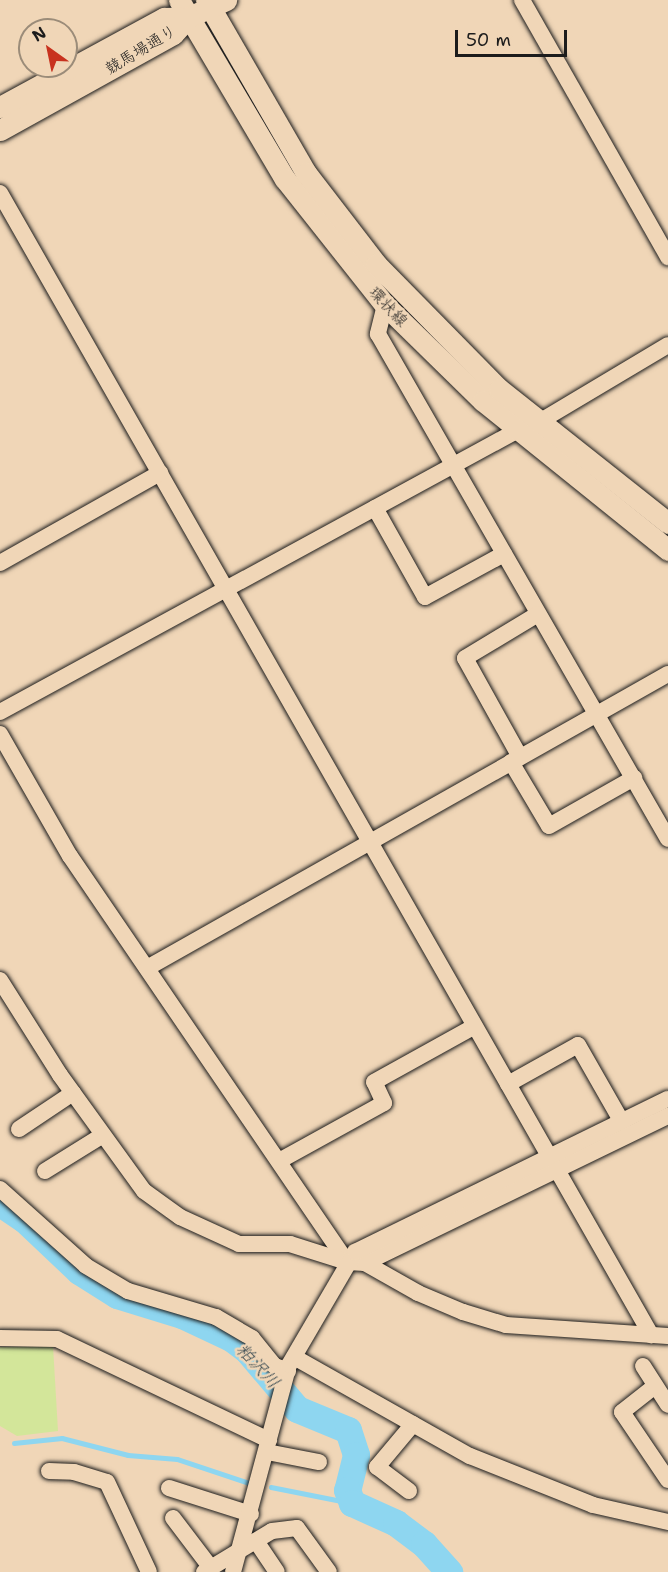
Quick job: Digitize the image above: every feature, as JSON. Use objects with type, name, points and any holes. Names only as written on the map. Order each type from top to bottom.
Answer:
[{"type":"street","points":[[522,0],[668,257]]},
{"type":"street","points":[[184,9],[214,3]]},
{"type":"street","name":"環状線","points":[[214,3],[306,173],[340,219],[401,293],[455,348],[538,422],[668,524]]},
{"type":"street","name":"競馬場通り","points":[[0,106],[184,9]]},
{"type":"street","name":"競馬場通り","points":[[0,130],[173,34],[184,9]]},
{"type":"street","name":"環状線","points":[[184,9],[285,179],[385,305],[448,370],[518,430],[668,550]]},
{"type":"street","points":[[0,193],[552,1165],[651,1335]]},
{"type":"street","points":[[385,305],[378,334],[668,839]]},
{"type":"street","points":[[538,422],[668,345]]},
{"type":"street","points":[[0,712],[518,430]]},
{"type":"street","points":[[0,562],[159,473]]},
{"type":"street","points":[[375,508],[425,597],[504,554]]},
{"type":"street","points":[[538,615],[465,658],[549,826],[634,778]]},
{"type":"street","points":[[147,968],[668,674]]},
{"type":"street","points":[[0,734],[70,856],[347,1262]]},
{"type":"street","points":[[0,980],[73,1093],[144,1191],[180,1217],[239,1244],[290,1244],[347,1262],[365,1263],[418,1293],[463,1312],[506,1325],[668,1336]]},
{"type":"street","points":[[279,1161],[384,1103],[374,1082],[475,1026]]},
{"type":"street","points":[[508,1084],[578,1046],[622,1122]]},
{"type":"street","points":[[19,1129],[73,1093]]},
{"type":"street","points":[[365,1263],[552,1165],[622,1122],[668,1099]]},
{"type":"street","points":[[232,1572],[249,1544],[251,1514],[291,1364],[347,1262],[355,1252],[668,1116]]},
{"type":"street","points":[[45,1171],[103,1135]]},
{"type":"street","points":[[0,1189],[86,1266],[128,1291],[216,1317],[252,1338],[275,1366],[291,1364],[413,1424],[470,1456],[593,1505],[668,1522]]},
{"type":"street","points":[[0,1338],[57,1339],[268,1446],[319,1462]]},
{"type":"street","points":[[643,1366],[668,1405]]},
{"type":"street","points":[[656,1386],[622,1412],[668,1480]]},
{"type":"street","points":[[408,1491],[373,1463],[413,1424]]},
{"type":"street","points":[[49,1471],[74,1472],[107,1482],[149,1572]]},
{"type":"street","points":[[169,1488],[251,1514]]},
{"type":"street","points":[[174,1518],[207,1570],[272,1531],[297,1528],[329,1572]]},
{"type":"street","points":[[249,1544],[277,1572]]},
{"type":"green space","points":[[53,1346],[58,1431],[17,1436],[0,1426],[0,1347]]},
{"type":"waterway","name":"粕沢川","points":[[0,1203],[24,1219],[79,1271],[117,1295],[182,1315],[231,1338],[247,1350],[297,1409],[348,1430],[356,1455],[347,1490],[352,1503],[396,1523],[424,1544],[449,1572]]},
{"type":"waterway","points":[[14,1443],[62,1438],[128,1455],[177,1459],[249,1483]]},
{"type":"waterway","points":[[271,1487],[352,1503]]}]
